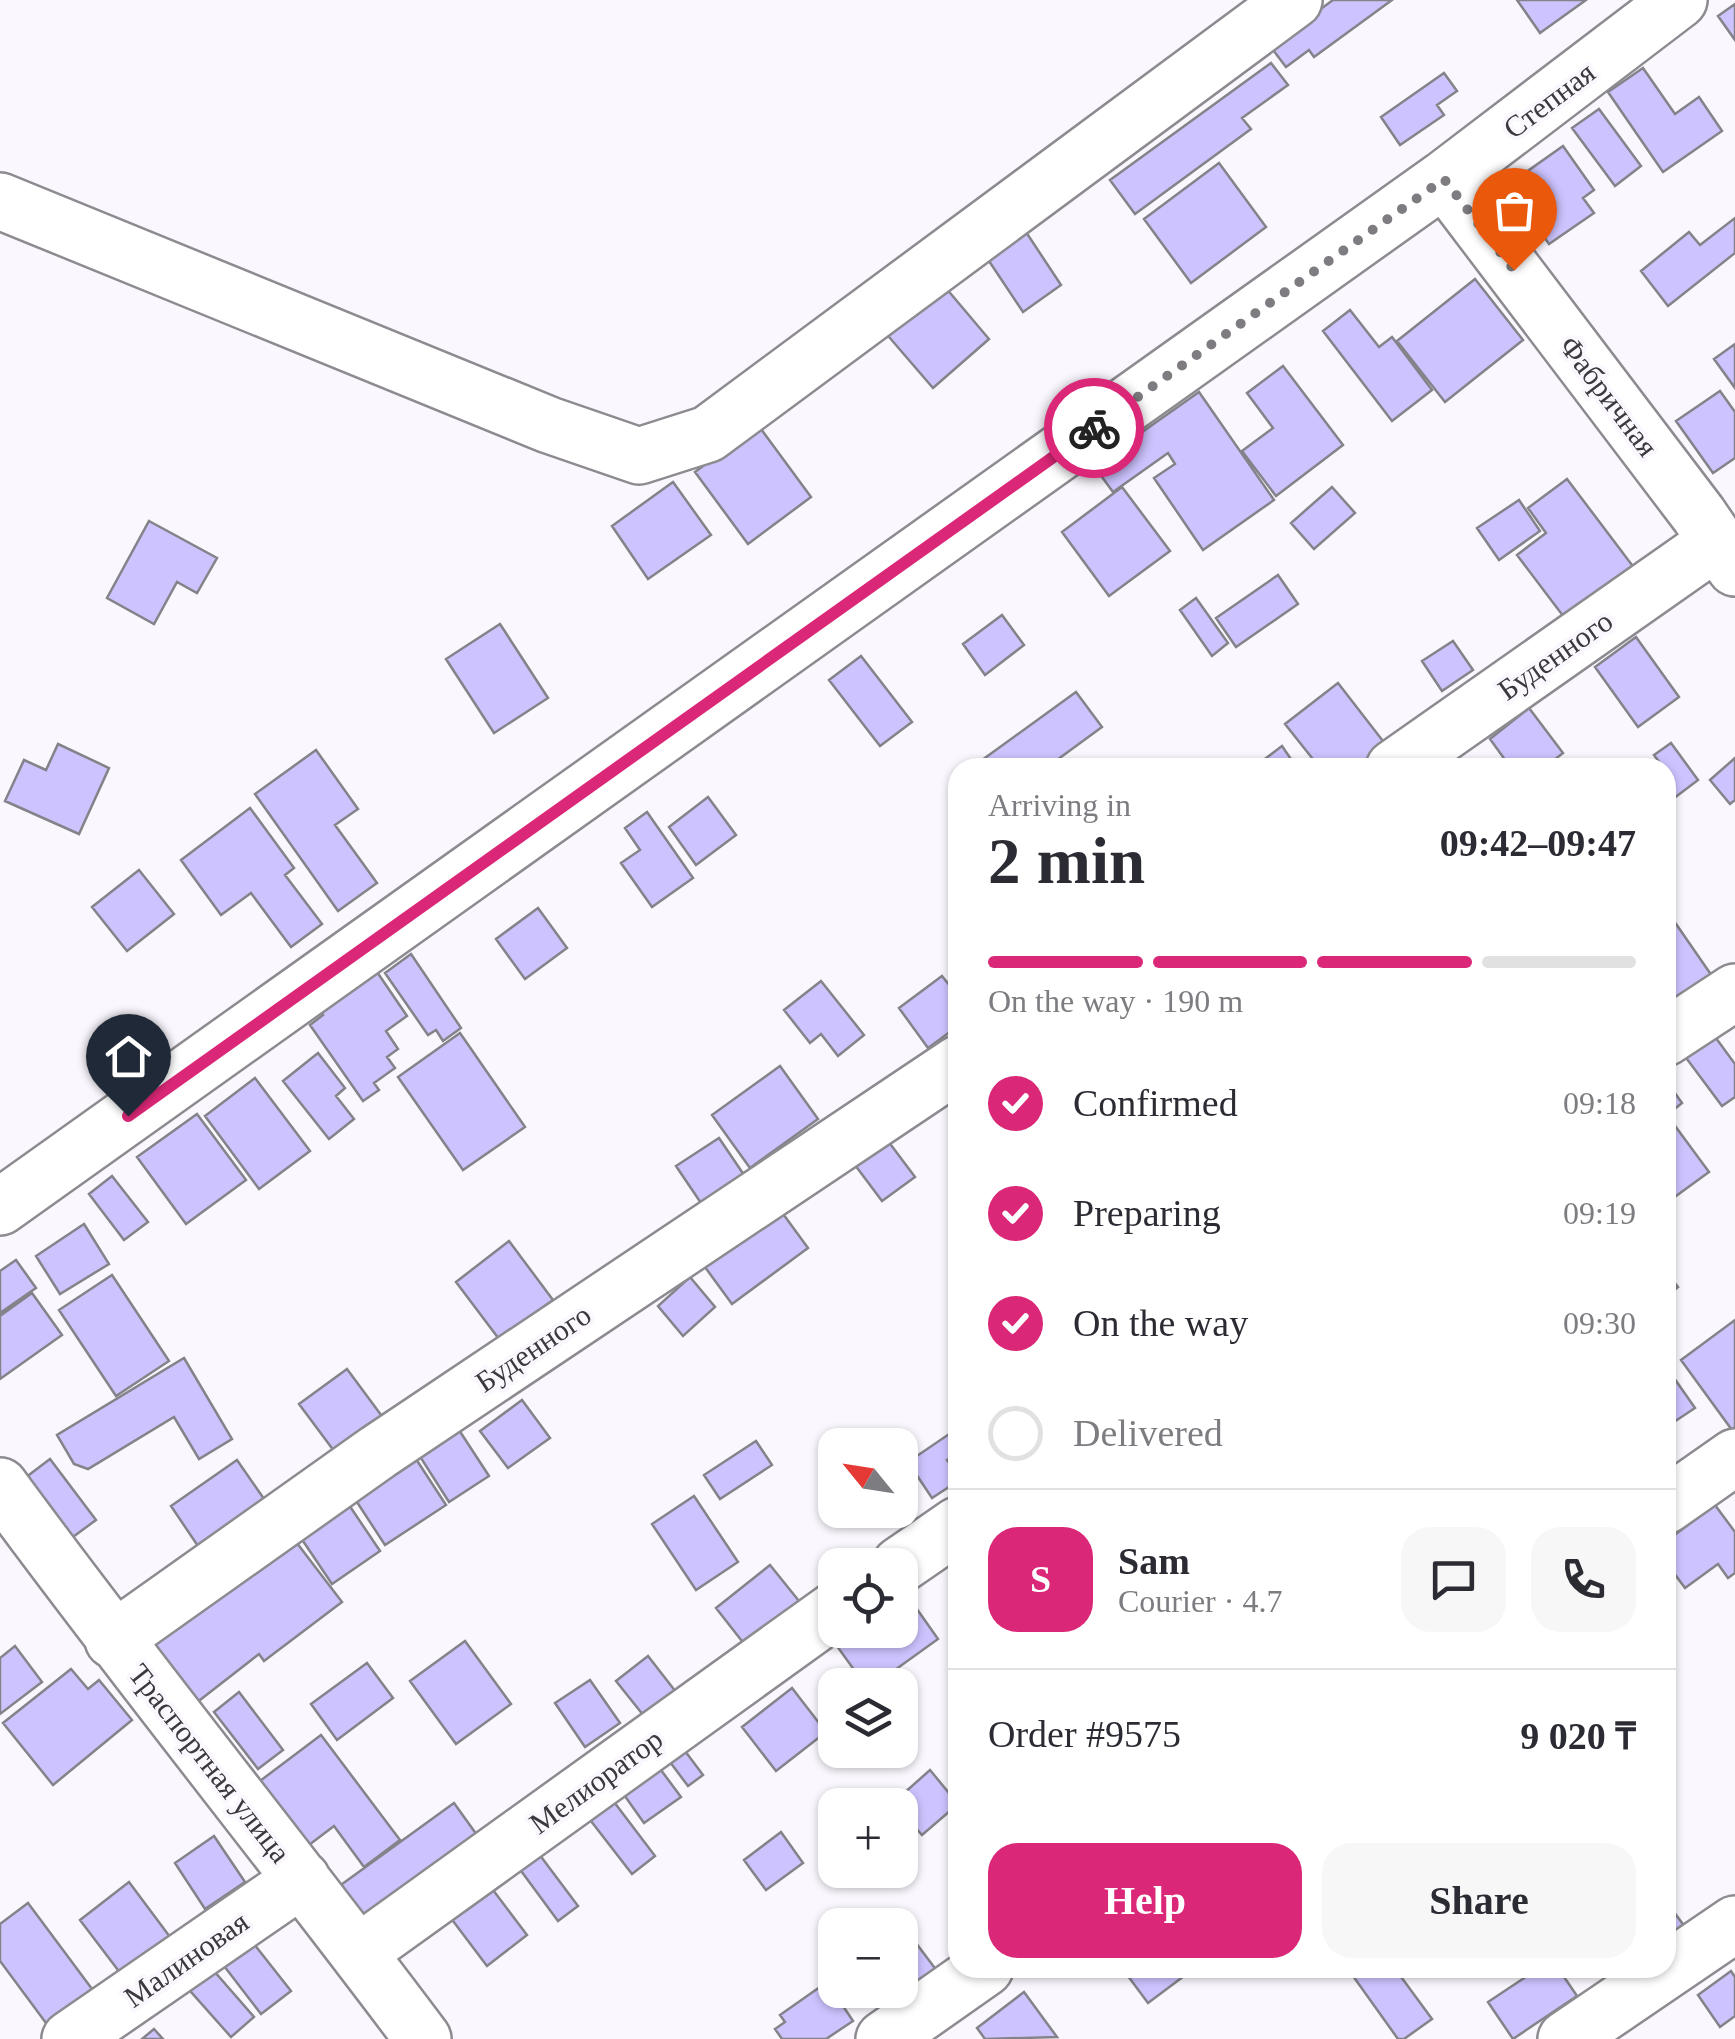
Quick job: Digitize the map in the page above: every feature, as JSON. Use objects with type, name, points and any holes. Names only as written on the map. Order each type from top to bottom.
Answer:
[{"type":"street","points":[[0,200],[549,425],[639,456],[708,434],[1294,0]]},
{"type":"street","name":"Степная","points":[[0,1207],[1444,179],[1679,0]]},
{"type":"street","name":"Фабричная","points":[[1444,179],[1721,529]]},
{"type":"street","name":"Буденного","points":[[1408,758],[1721,529]]},
{"type":"street","points":[[1676,1031],[1735,992]]},
{"type":"street","name":"Буденного","points":[[112,1640],[378,1452],[948,1071]]},
{"type":"street","points":[[1676,1498],[1735,1457]]},
{"type":"street","name":"Траспортная улица","points":[[0,1486],[112,1640],[423,2039]]},
{"type":"street","points":[[918,1553],[948,1532]]},
{"type":"street","name":"Мелиоратор","points":[[358,1952],[818,1622]]},
{"type":"street","name":"Малиновая","points":[[70,2039],[302,1879]]},
{"type":"street","points":[[1676,1964],[1735,1924]]},
{"type":"street","points":[[884,2039],[971,1978]]},
{"type":"street","points":[[1566,2039],[1656,1978]]},
{"type":"building","points":[[1333,0],[1392,0],[1314,57],[1309,50],[1286,67],[1270,46]]},
{"type":"building","points":[[1517,0],[1586,0],[1540,33]]},
{"type":"building","points":[[1735,4],[1735,40],[1718,16]]},
{"type":"building","points":[[1271,63],[1288,85],[1242,118],[1251,129],[1135,214],[1110,180]]},
{"type":"building","points":[[1643,68],[1675,114],[1699,97],[1722,131],[1663,172],[1608,92]]},
{"type":"building","points":[[1444,73],[1457,91],[1437,105],[1444,115],[1400,145],[1381,117]]},
{"type":"building","points":[[1599,109],[1641,166],[1615,186],[1572,128]]},
{"type":"building","points":[[1563,146],[1594,190],[1583,198],[1594,213],[1549,244],[1508,185]]},
{"type":"building","points":[[1219,163],[1266,227],[1191,283],[1144,219]]},
{"type":"building","points":[[1735,218],[1735,253],[1668,306],[1641,271],[1689,232],[1700,245]]},
{"type":"building","points":[[1024,229],[1061,285],[1023,312],[985,255]]},
{"type":"building","points":[[1475,279],[1523,340],[1445,402],[1397,341]]},
{"type":"building","points":[[940,281],[989,339],[933,388],[883,330]]},
{"type":"building","points":[[1350,310],[1379,347],[1392,337],[1432,390],[1392,421],[1323,331]]},
{"type":"building","points":[[1735,344],[1735,388],[1714,359]]},
{"type":"building","points":[[1283,366],[1343,445],[1276,496],[1242,451],[1273,428],[1247,393]]},
{"type":"building","points":[[1720,391],[1735,412],[1735,458],[1713,473],[1676,421]]},
{"type":"building","points":[[1199,392],[1274,500],[1203,550],[1154,478],[1175,464],[1168,453],[1113,492],[1094,466]]},
{"type":"building","points":[[758,425],[811,497],[748,544],[695,472]]},
{"type":"building","points":[[1567,479],[1641,577],[1573,629],[1517,555],[1546,533],[1528,508]]},
{"type":"building","points":[[673,482],[711,535],[648,579],[612,526]]},
{"type":"building","points":[[1122,487],[1170,551],[1109,596],[1062,532]]},
{"type":"building","points":[[1332,487],[1355,513],[1314,549],[1291,523]]},
{"type":"building","points":[[1519,500],[1540,531],[1499,560],[1477,528]]},
{"type":"building","points":[[149,521],[217,558],[197,593],[177,582],[154,624],[107,598]]},
{"type":"building","points":[[1278,575],[1298,604],[1236,647],[1216,618]]},
{"type":"building","points":[[1196,598],[1228,643],[1212,656],[1180,610]]},
{"type":"building","points":[[1002,615],[1024,645],[985,675],[963,644]]},
{"type":"building","points":[[500,624],[548,698],[494,733],[446,659]]},
{"type":"building","points":[[1636,637],[1679,697],[1638,727],[1595,667]]},
{"type":"building","points":[[1453,641],[1473,670],[1442,691],[1422,661]]},
{"type":"building","points":[[861,656],[912,722],[880,746],[829,680]]},
{"type":"building","points":[[1338,683],[1393,754],[1388,758],[1312,758],[1285,724]]},
{"type":"building","points":[[1076,692],[1102,727],[1060,758],[985,758]]},
{"type":"building","points":[[1529,708],[1563,753],[1557,758],[1504,758],[1490,739]]},
{"type":"building","points":[[1671,743],[1698,780],[1676,797],[1676,758],[1654,755]]},
{"type":"building","points":[[58,744],[109,768],[79,834],[5,801],[24,760],[46,770]]},
{"type":"building","points":[[1282,746],[1290,758],[1266,758]]},
{"type":"building","points":[[316,750],[358,809],[335,825],[377,883],[338,911],[255,794]]},
{"type":"building","points":[[1735,758],[1735,800],[1730,804],[1710,780]]},
{"type":"building","points":[[708,797],[736,835],[696,865],[669,827]]},
{"type":"building","points":[[250,808],[294,868],[285,875],[322,924],[291,947],[251,893],[221,915],[181,860]]},
{"type":"building","points":[[647,812],[693,878],[652,907],[621,863],[640,850],[625,828]]},
{"type":"building","points":[[139,870],[174,914],[127,951],[92,907]]},
{"type":"building","points":[[538,908],[567,948],[525,979],[496,939]]},
{"type":"building","points":[[1676,924],[1712,976],[1676,1001]]},
{"type":"building","points":[[411,954],[461,1028],[443,1041],[436,1030],[428,1035],[385,973]]},
{"type":"building","points":[[375,969],[407,1016],[386,1031],[398,1049],[387,1057],[395,1068],[374,1083],[379,1090],[363,1101],[310,1025],[323,1015],[318,1008]]},
{"type":"building","points":[[942,976],[948,984],[948,1033],[928,1048],[899,1008]]},
{"type":"building","points":[[821,981],[864,1035],[838,1056],[821,1034],[810,1043],[784,1010]]},
{"type":"building","points":[[460,1033],[525,1127],[463,1170],[398,1077]]},
{"type":"building","points":[[1713,1034],[1735,1064],[1735,1097],[1722,1106],[1684,1055]]},
{"type":"building","points":[[318,1053],[345,1088],[336,1096],[354,1119],[329,1139],[283,1081]]},
{"type":"building","points":[[780,1066],[818,1119],[750,1168],[712,1115]]},
{"type":"building","points":[[255,1078],[310,1151],[259,1189],[205,1116]]},
{"type":"building","points":[[197,1114],[246,1180],[186,1224],[137,1157]]},
{"type":"building","points":[[1676,1127],[1709,1172],[1676,1196]]},
{"type":"building","points":[[719,1138],[744,1175],[701,1203],[676,1166]]},
{"type":"building","points":[[888,1141],[915,1177],[882,1201],[855,1165]]},
{"type":"building","points":[[112,1176],[148,1222],[124,1240],[89,1194]]},
{"type":"building","points":[[778,1207],[808,1248],[732,1304],[702,1263]]},
{"type":"building","points":[[84,1224],[109,1264],[60,1294],[36,1256]]},
{"type":"building","points":[[509,1241],[553,1300],[499,1339],[456,1282]]},
{"type":"building","points":[[16,1260],[36,1288],[0,1313],[0,1271]]},
{"type":"building","points":[[112,1275],[169,1361],[116,1396],[59,1310]]},
{"type":"building","points":[[690,1277],[715,1307],[683,1336],[658,1306]]},
{"type":"building","points":[[32,1293],[62,1335],[0,1379],[0,1316]]},
{"type":"building","points":[[1735,1320],[1735,1427],[1732,1430],[1681,1360]]},
{"type":"building","points":[[184,1358],[232,1439],[199,1459],[174,1417],[88,1469],[74,1464],[57,1435]]},
{"type":"building","points":[[347,1369],[387,1423],[340,1459],[299,1404]]},
{"type":"building","points":[[1676,1381],[1695,1408],[1676,1421]]},
{"type":"building","points":[[522,1400],[550,1438],[508,1468],[480,1431]]},
{"type":"building","points":[[459,1430],[489,1476],[449,1502],[419,1455]]},
{"type":"building","points":[[948,1435],[948,1488],[932,1498],[918,1477],[918,1455]]},
{"type":"building","points":[[756,1441],[772,1465],[720,1499],[704,1475]]},
{"type":"building","points":[[50,1459],[96,1520],[62,1545],[17,1484]]},
{"type":"building","points":[[416,1459],[446,1505],[385,1545],[355,1499]]},
{"type":"building","points":[[237,1460],[271,1509],[204,1555],[171,1506]]},
{"type":"building","points":[[694,1496],[738,1562],[696,1590],[652,1524]]},
{"type":"building","points":[[347,1502],[380,1551],[332,1584],[299,1535]]},
{"type":"building","points":[[1715,1505],[1735,1532],[1735,1573],[1728,1578],[1718,1564],[1685,1588],[1676,1576],[1676,1534]]},
{"type":"building","points":[[290,1534],[342,1602],[264,1661],[259,1654],[191,1707],[144,1646]]},
{"type":"building","points":[[770,1565],[799,1601],[745,1645],[716,1608]]},
{"type":"building","points":[[918,1611],[938,1639],[898,1668],[853,1668],[838,1648],[918,1648]]},
{"type":"building","points":[[465,1641],[511,1704],[456,1744],[410,1681]]},
{"type":"building","points":[[15,1646],[42,1682],[0,1714],[0,1658]]},
{"type":"building","points":[[648,1656],[676,1692],[644,1716],[616,1681]]},
{"type":"building","points":[[367,1663],[393,1698],[337,1740],[311,1704]]},
{"type":"building","points":[[71,1669],[88,1689],[99,1680],[132,1720],[53,1785],[3,1723]]},
{"type":"building","points":[[590,1680],[620,1723],[585,1747],[555,1703]]},
{"type":"building","points":[[792,1688],[818,1722],[818,1738],[776,1771],[742,1727]]},
{"type":"building","points":[[239,1692],[283,1750],[258,1769],[214,1712]]},
{"type":"building","points":[[321,1735],[400,1840],[364,1867],[334,1826],[305,1848],[256,1784]]},
{"type":"building","points":[[676,1739],[703,1775],[688,1786],[661,1750]]},
{"type":"building","points":[[658,1766],[681,1797],[644,1823],[622,1792]]},
{"type":"building","points":[[930,1770],[948,1792],[948,1813],[922,1835],[918,1830],[918,1788],[910,1788]]},
{"type":"building","points":[[608,1794],[655,1856],[632,1874],[584,1812]]},
{"type":"building","points":[[454,1803],[482,1842],[366,1927],[338,1887]]},
{"type":"building","points":[[781,1832],[803,1863],[766,1890],[744,1860]]},
{"type":"building","points":[[214,1836],[245,1882],[205,1909],[175,1863]]},
{"type":"building","points":[[536,1850],[578,1906],[558,1921],[516,1864]]},
{"type":"building","points":[[129,1882],[173,1941],[124,1978],[80,1920]]},
{"type":"building","points":[[487,1882],[527,1935],[487,1966],[447,1913]]},
{"type":"building","points":[[28,1903],[92,1989],[46,2023],[0,1961],[0,1924]]},
{"type":"building","points":[[1676,1915],[1694,1939],[1676,1953]]},
{"type":"building","points":[[250,1939],[291,1991],[261,2014],[221,1962]]},
{"type":"building","points":[[918,1946],[937,1971],[918,1985]]},
{"type":"building","points":[[207,1963],[254,2017],[231,2037],[184,1984]]},
{"type":"building","points":[[1731,1971],[1735,1977],[1735,2016],[1720,2027],[1698,1995]]},
{"type":"building","points":[[1129,1978],[1181,1978],[1148,2003]]},
{"type":"building","points":[[1354,1978],[1402,1978],[1432,2019],[1404,2039],[1398,2039]]},
{"type":"building","points":[[1524,1978],[1565,1978],[1577,1996],[1513,2039],[1488,2002]]},
{"type":"building","points":[[818,1988],[818,2008],[844,2008],[853,2021],[826,2039],[782,2039],[775,2029],[785,2022],[780,2015]]},
{"type":"building","points":[[1024,1992],[1057,2037],[985,2039],[977,2028]]},
{"type":"building","points":[[154,2029],[163,2039],[142,2039]]},
{"type":"way so far","points":[[1094,428],[1444,179],[1514,270]]},
{"type":"route","points":[[128,1116],[1094,428]]}]
